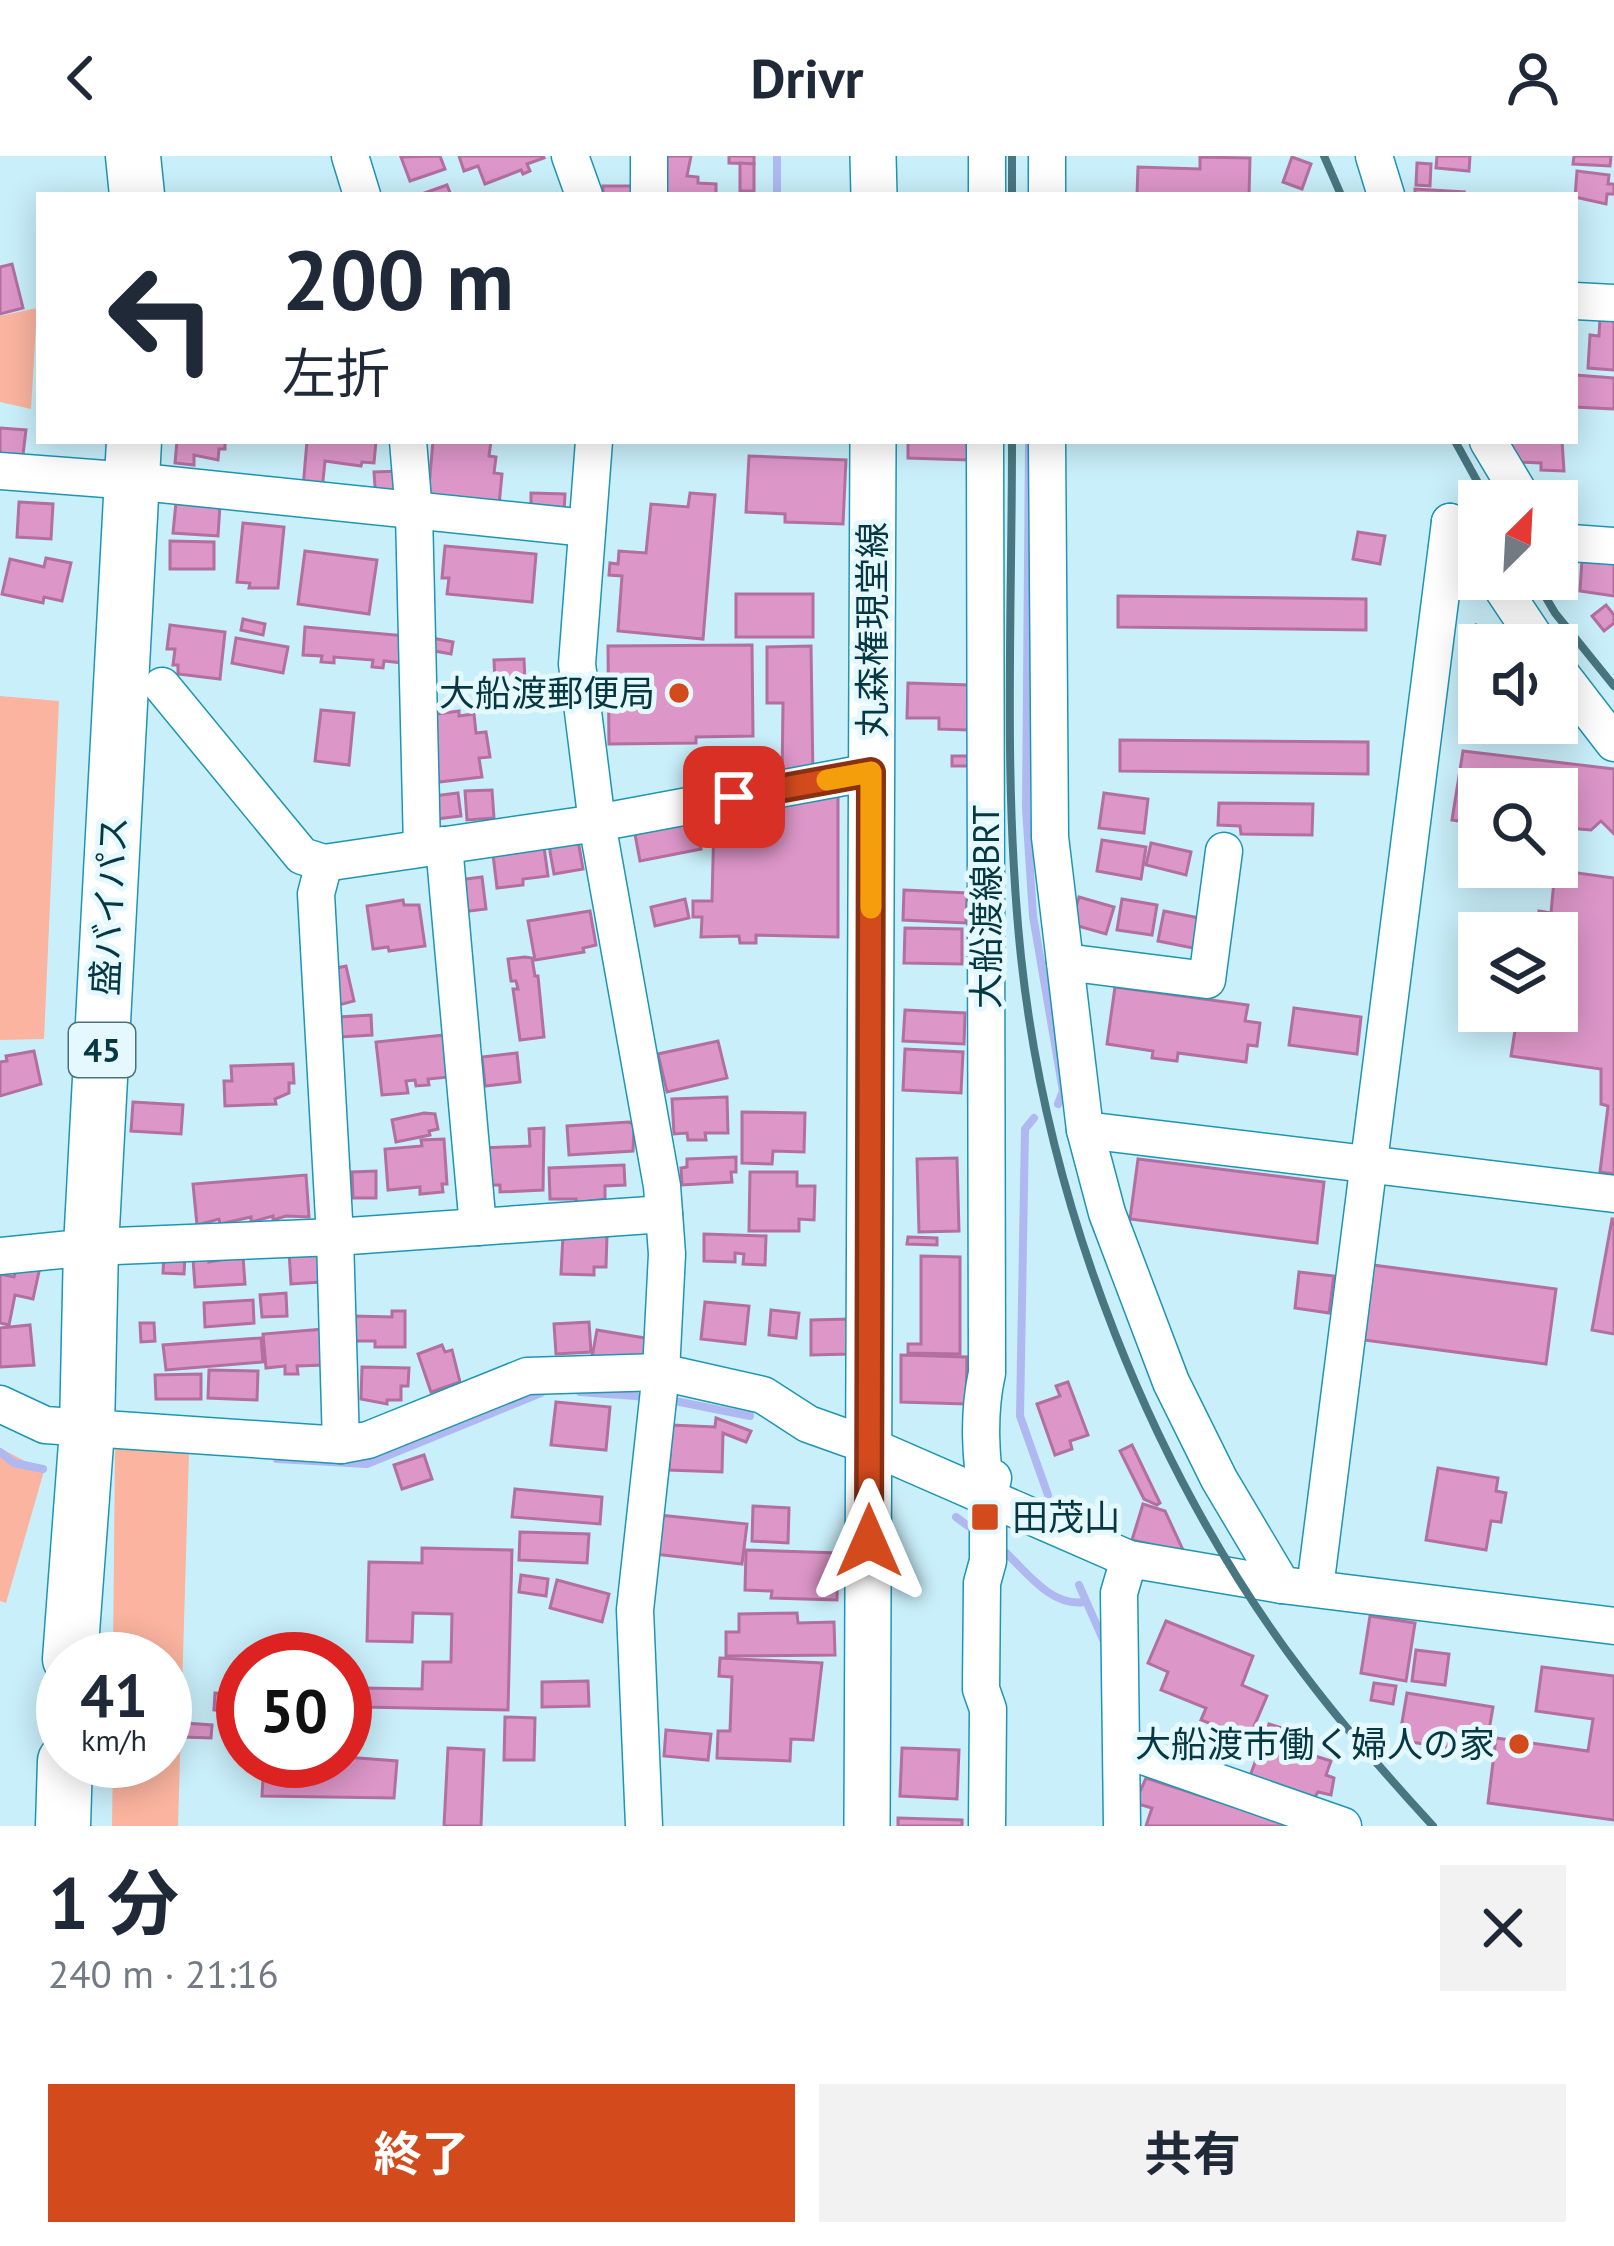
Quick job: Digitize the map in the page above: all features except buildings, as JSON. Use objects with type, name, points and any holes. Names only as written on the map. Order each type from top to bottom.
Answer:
[{"type":"highway","points":[[133,156],[137,192]]},
{"type":"highway","name":"盛バイパス","points":[[72,1632],[87,1430],[132,461]]},
{"type":"highway","points":[[63,1826],[64,1788]]},
{"type":"main road","points":[[873,156],[874,192]]},
{"type":"main road","name":"丸森権現堂線","points":[[867,1826],[873,444]]},
{"type":"street","points":[[350,156],[361,192]]},
{"type":"street","points":[[570,156],[583,192]]},
{"type":"street","points":[[649,156],[650,192]]},
{"type":"street","points":[[987,156],[987,192]]},
{"type":"street","points":[[1047,156],[1047,192]]},
{"type":"street","points":[[1373,156],[1385,192]]},
{"type":"street","points":[[1578,301],[1614,303]]},
{"type":"street","points":[[408,444],[433,847],[478,1227]]},
{"type":"street","points":[[594,444],[578,664],[597,823],[667,1255],[659,1389],[635,1610],[644,1826]]},
{"type":"street","name":"大船渡線BRT","points":[[985,444],[987,1373],[982,1470],[988,1500],[988,1561],[982,1583],[982,1689],[988,1709],[987,1826]]},
{"type":"street","points":[[1048,444],[1050,837],[1085,1130],[1113,1232],[1171,1382],[1219,1479],[1298,1587]]},
{"type":"street","points":[[1490,444],[1511,480]]},
{"type":"street","points":[[0,471],[132,461],[414,513],[587,528]]},
{"type":"street","points":[[1298,1587],[1367,1162],[1450,521],[1458,531]]},
{"type":"street","points":[[1578,543],[1614,546]]},
{"type":"street","points":[[162,686],[302,856],[324,863],[597,823],[871,772]]},
{"type":"street","points":[[1578,697],[1614,743]]},
{"type":"street","points":[[1065,962],[1207,980],[1224,851]]},
{"type":"street","points":[[324,863],[316,894],[341,1445]]},
{"type":"street","points":[[1085,1130],[1614,1194]]},
{"type":"street","points":[[0,1256],[92,1246],[335,1237],[664,1214]]},
{"type":"street","points":[[0,1404],[45,1425],[341,1445],[368,1440],[527,1376],[763,1395],[808,1424],[870,1446],[1129,1559],[1298,1587],[1614,1626]]},
{"type":"street","points":[[1122,1826],[1119,1593],[1129,1559]]},
{"type":"street","points":[[1124,1749],[1343,1826]]},
{"type":"shaded area","points":[[36,308],[31,409],[0,402],[0,316]]},
{"type":"shaded area","points":[[0,696],[59,701],[44,1039],[0,1040]]},
{"type":"shaded area","points":[[0,1448],[44,1471],[6,1603],[0,1601]]},
{"type":"shaded area","points":[[115,1448],[189,1452],[184,1632],[113,1632]]},
{"type":"shaded area","points":[[113,1788],[179,1788],[178,1826],[112,1826]]},
{"type":"waterway","points":[[777,156],[777,192]]},
{"type":"waterway","points":[[1029,444],[1026,808],[1033,916],[1063,1091],[1058,1104]]},
{"type":"waterway","points":[[1034,1118],[1025,1129],[1020,1416],[1048,1495]]},
{"type":"waterway","points":[[580,1392],[649,1397]]},
{"type":"waterway","points":[[277,1459],[367,1464],[541,1393]]},
{"type":"waterway","points":[[670,1400],[750,1416]]},
{"type":"waterway","points":[[0,1452],[14,1463],[43,1469]]},
{"type":"waterway","points":[[956,1517],[968,1526]]},
{"type":"waterway","points":[[1004,1551],[1050,1594],[1084,1602]]},
{"type":"waterway","points":[[1079,1585],[1105,1644]]},
{"type":"railway","points":[[1012,156],[1012,192]]},
{"type":"railway","points":[[1324,156],[1340,192]]},
{"type":"railway","points":[[1012,444],[1010,764],[1015,893],[1035,1052],[1082,1241],[1154,1425],[1249,1596],[1335,1713],[1433,1826]]},
{"type":"railway","points":[[1457,444],[1476,480]]},
{"type":"railway","points":[[1547,600],[1614,686]]},
{"type":"slow traffic","points":[[827,780],[871,772],[871,908]]},
{"type":"place","name":"大船渡郵便局","points":[[679,693]]},
{"type":"place","name":"田茂山","points":[[985,1517]]},
{"type":"place","name":"大船渡市働く婦人の家","points":[[1519,1744]]},
{"type":"route","points":[[734,797],[871,772],[869,1541]]}]
